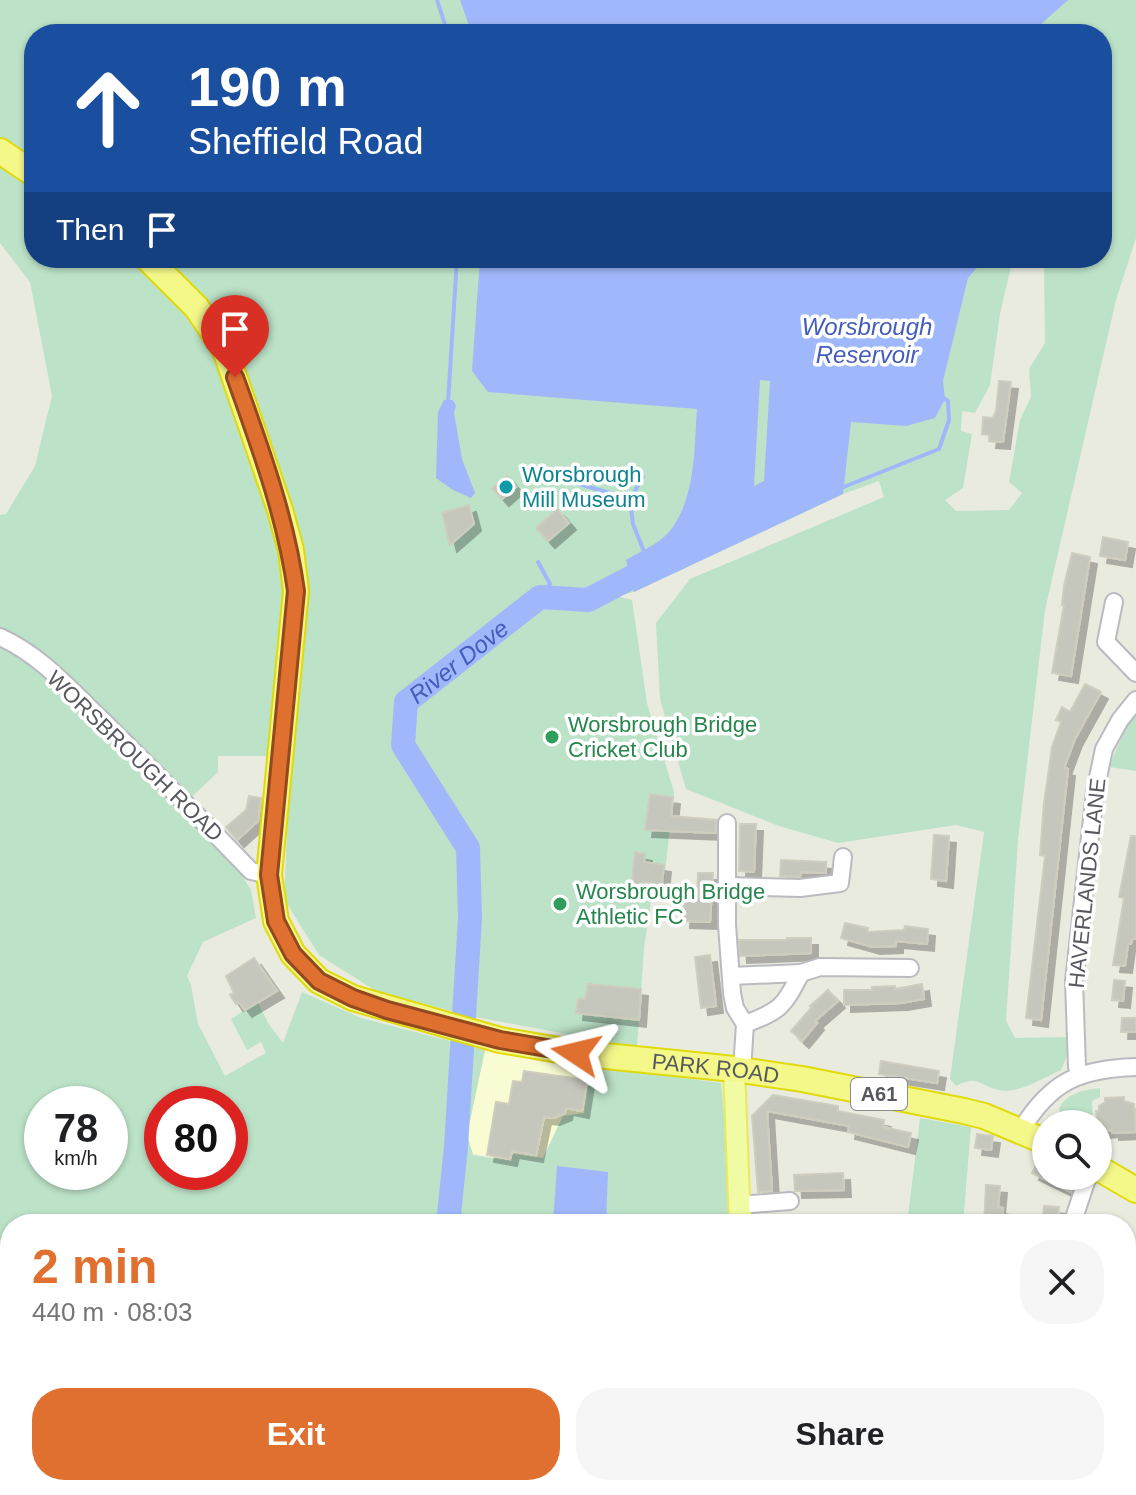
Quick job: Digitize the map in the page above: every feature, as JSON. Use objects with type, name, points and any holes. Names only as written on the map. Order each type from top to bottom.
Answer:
[{"type":"highway","points":[[0,151],[24,167]]},
{"type":"highway","name":"A61","points":[[157,268],[197,308],[225,350],[257,439],[291,550],[296,591],[269,875]]},
{"type":"highway","name":"PARK ROAD","points":[[269,875],[276,921],[293,954],[319,981],[353,998],[500,1040],[576,1053],[738,1069],[802,1079],[964,1111],[1032,1135]]},
{"type":"highway","points":[[1112,1176],[1136,1190]]},
{"type":"main road","points":[[738,1069],[740,1214]]},
{"type":"street","points":[[1114,602],[1106,642],[1136,673]]},
{"type":"street","name":"WORSBROUGH ROAD","points":[[0,637],[36,659],[76,695],[251,871],[269,875]]},
{"type":"street","name":"HAVERLANDS LANE","points":[[1080,1076],[1077,1067],[1074,981],[1095,792],[1104,749],[1120,720],[1136,700]]},
{"type":"street","points":[[727,823],[727,925],[731,976],[735,1008],[745,1024],[738,1069]]},
{"type":"street","points":[[726,886],[800,888],[840,883],[843,857]]},
{"type":"street","points":[[731,976],[801,973],[820,967],[910,968]]},
{"type":"street","points":[[745,1024],[778,1010],[801,973]]},
{"type":"street","points":[[1021,1130],[1043,1098],[1059,1085],[1080,1076],[1136,1067]]},
{"type":"street","points":[[1075,1214],[1083,1190]]},
{"type":"street","points":[[740,1214],[790,1201]]},
{"type":"shaded area","points":[[0,0],[1136,0],[1136,238],[1116,300],[1045,610],[1018,840],[1006,1021],[1015,1038],[1066,1037],[1067,1056],[1061,1070],[1007,1091],[974,1081],[956,1086],[950,1079],[984,832],[956,825],[838,843],[779,826],[686,789],[660,699],[656,623],[690,579],[884,497],[879,481],[843,494],[634,592],[616,596],[632,600],[647,703],[674,792],[664,882],[652,894],[644,948],[637,1047],[475,1017],[376,991],[319,955],[284,899],[290,773],[268,756],[218,756],[218,772],[180,808],[236,866],[251,890],[256,918],[203,942],[187,976],[198,1024],[225,1076],[266,1053],[261,1042],[247,1050],[231,1019],[258,1002],[283,1043],[302,992],[361,1018],[485,1050],[467,1135],[473,1155],[511,1161],[513,1154],[543,1158],[563,1116],[584,1113],[591,1066],[721,1083],[729,1165],[729,1214],[0,1214],[0,515],[6,514],[35,466],[52,396],[30,282],[0,243]]},
{"type":"shaded area","points":[[1136,711],[1136,771],[1109,767],[1131,716]]},
{"type":"shaded area","points":[[485,1050],[591,1066],[584,1113],[563,1117],[543,1158],[514,1154],[512,1161],[473,1154],[467,1135]]},
{"type":"shaded area","points":[[1100,1088],[1100,1097],[1092,1101],[1092,1110],[1059,1110],[1066,1099],[1082,1091]]},
{"type":"shaded area","points":[[920,1118],[971,1127],[964,1214],[908,1214]]},
{"type":"water","points":[[460,0],[1068,0],[1041,24],[468,24]]},
{"type":"water","name":"Worsbrough Reservoir","points":[[479,268],[976,268],[968,278],[943,381],[945,399],[935,418],[906,426],[851,422],[843,494],[634,592],[626,560],[665,536],[678,519],[684,504],[692,473],[697,409],[488,392],[472,371]],"holes":[[[760,380],[770,381],[764,481],[754,486]]]},
{"type":"water","points":[[444,400],[453,400],[456,406],[454,413],[462,459],[475,493],[471,498],[436,478],[438,412]]},
{"type":"water","points":[[557,1166],[608,1172],[606,1214],[554,1214]]},
{"type":"building","points":[[999,381],[1011,382],[1003,442],[989,441],[990,435],[982,434],[983,417],[993,418],[996,411]]},
{"type":"building","points":[[507,476],[516,487],[502,499],[492,488]]},
{"type":"building","points":[[469,505],[474,524],[450,545],[442,513]]},
{"type":"building","points":[[557,509],[569,523],[548,541],[536,528]]},
{"type":"building","points":[[1103,537],[1128,542],[1125,560],[1100,556]]},
{"type":"building","points":[[1072,553],[1090,557],[1071,676],[1052,673],[1064,605],[1064,586]]},
{"type":"building","points":[[1085,684],[1101,692],[1075,739],[1064,768],[1068,769],[1041,1020],[1026,1018],[1045,856],[1040,855],[1044,803],[1052,747],[1061,722],[1056,720],[1062,707],[1070,712]]},
{"type":"building","points":[[650,794],[673,797],[671,816],[717,820],[716,833],[645,830]]},
{"type":"building","points":[[249,796],[261,798],[258,821],[237,840],[226,827],[246,810]]},
{"type":"building","points":[[740,824],[756,824],[754,872],[739,871]]},
{"type":"building","points":[[934,835],[949,836],[946,881],[931,879]]},
{"type":"building","points":[[1131,836],[1136,836],[1135,939],[1128,944],[1125,966],[1113,965],[1124,898],[1119,897]]},
{"type":"building","points":[[635,852],[645,854],[644,862],[664,865],[662,885],[642,882],[641,891],[631,890]]},
{"type":"building","points":[[781,860],[826,862],[826,873],[801,872],[800,877],[780,876]]},
{"type":"building","points":[[698,873],[713,873],[710,922],[683,921],[684,898],[697,899]]},
{"type":"building","points":[[845,923],[868,928],[867,932],[904,930],[905,926],[928,929],[927,944],[896,941],[896,946],[873,947],[841,938]]},
{"type":"building","points":[[811,938],[811,953],[740,956],[739,940]]},
{"type":"building","points":[[710,955],[716,1006],[701,1008],[695,957]]},
{"type":"building","points":[[254,958],[277,991],[245,1010],[230,995],[234,993],[226,976]]},
{"type":"building","points":[[1114,980],[1125,981],[1123,1001],[1112,1000]]},
{"type":"building","points":[[588,984],[641,989],[639,1020],[576,1013],[578,999],[585,999]]},
{"type":"building","points":[[922,984],[924,999],[844,1005],[844,990],[895,986],[895,989]]},
{"type":"building","points":[[828,990],[838,1001],[815,1021],[817,1023],[802,1041],[791,1031],[810,1006]]},
{"type":"building","points":[[1122,1018],[1136,1018],[1136,1032],[1121,1032]]},
{"type":"building","points":[[881,1061],[939,1071],[937,1083],[879,1074]]},
{"type":"building","points":[[524,1071],[587,1080],[582,1111],[566,1108],[565,1113],[553,1118],[544,1117],[536,1155],[512,1151],[510,1159],[487,1155],[496,1102],[509,1104],[513,1081],[522,1082]]},
{"type":"building","points":[[773,1095],[838,1106],[838,1111],[884,1120],[883,1127],[911,1133],[908,1147],[848,1132],[849,1126],[767,1111],[772,1191],[758,1192],[752,1116]]},
{"type":"building","points":[[1124,1097],[1124,1101],[1134,1104],[1136,1132],[1112,1133],[1112,1110],[1099,1110],[1105,1098]]},
{"type":"building","points":[[977,1134],[993,1136],[991,1150],[975,1148]]},
{"type":"building","points":[[843,1173],[844,1190],[795,1191],[794,1175]]},
{"type":"building","points":[[986,1185],[1000,1186],[998,1207],[1003,1208],[1002,1214],[985,1214]]},
{"type":"building","points":[[1044,1206],[1059,1207],[1058,1214],[1043,1214]]},
{"type":"waterway","points":[[437,0],[445,24]]},
{"type":"waterway","points":[[448,403],[456,268]]},
{"type":"waterway","points":[[841,488],[939,449],[949,420],[948,401],[942,397]]},
{"type":"waterway","points":[[545,474],[630,499],[633,524],[645,554]]},
{"type":"waterway","points":[[630,499],[643,477]]},
{"type":"waterway","points":[[538,562],[550,584],[540,597]]},
{"type":"waterway","name":"River Dove","points":[[449,1214],[470,918],[468,848],[403,745],[406,702],[540,597],[588,600],[657,564]]},
{"type":"place","name":"Worsbrough Mill Museum","points":[[506,487]]},
{"type":"place","name":"Worsbrough Bridge Cricket Club","points":[[552,737]]},
{"type":"place","name":"Worsbrough Bridge Athletic FC","points":[[560,904]]},
{"type":"route","points":[[235,377],[280,510],[291,550],[296,591],[269,875],[276,921],[293,954],[309,972],[319,981],[353,998],[500,1040],[576,1053]]}]
